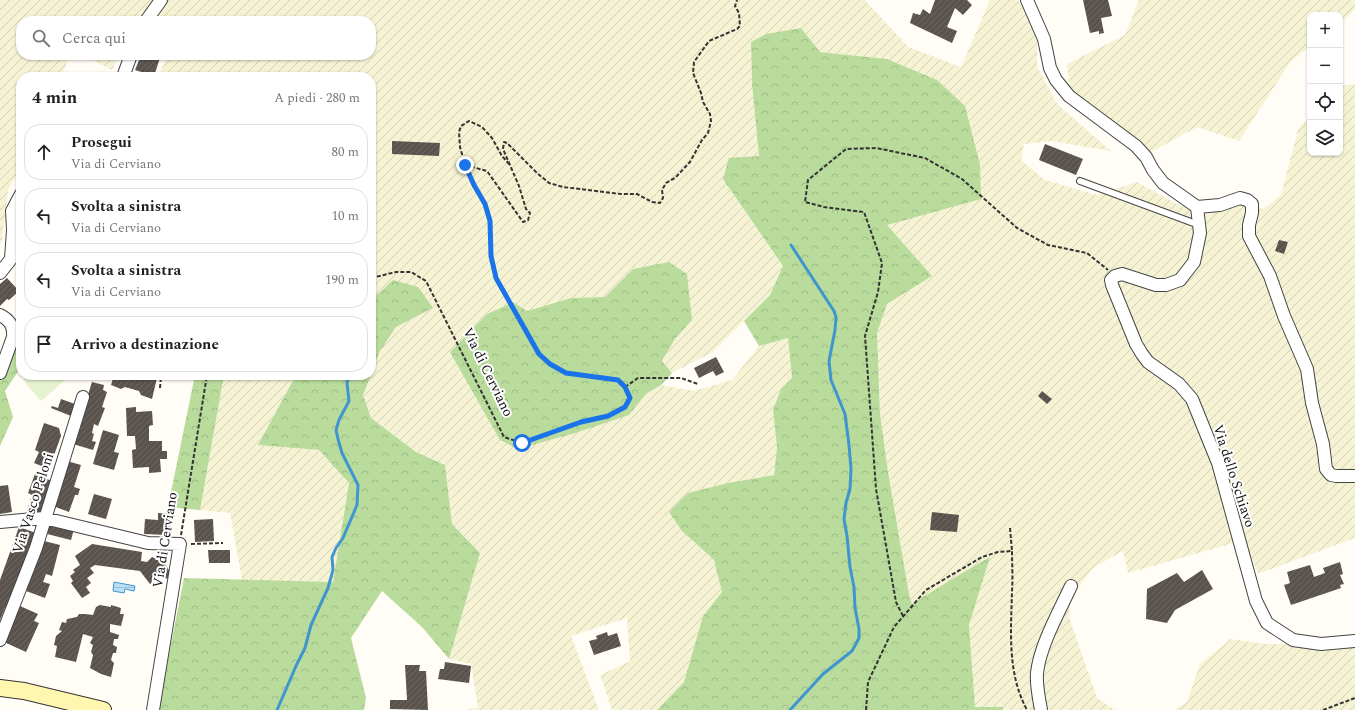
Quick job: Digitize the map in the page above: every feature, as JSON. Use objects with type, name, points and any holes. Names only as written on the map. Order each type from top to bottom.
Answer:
[{"type":"main road","points":[[0,688],[24,691],[103,710]]},
{"type":"street","points":[[149,16],[160,0]]},
{"type":"street","points":[[1027,0],[1044,39],[1050,68],[1056,80],[1068,96],[1136,146],[1146,157],[1153,170],[1164,183],[1197,207],[1220,204],[1240,198],[1247,200],[1252,204],[1249,236],[1270,276],[1284,316],[1307,369],[1312,403],[1323,444],[1326,469],[1331,474],[1336,476],[1355,476]]},
{"type":"street","points":[[125,72],[129,60]]},
{"type":"street","points":[[0,273],[16,255],[12,211],[16,203]]},
{"type":"street","points":[[1115,276],[1122,274],[1156,285],[1166,285],[1180,280],[1194,262],[1200,233],[1197,207]]},
{"type":"street","name":"Via dello Schiavo","points":[[1115,276],[1111,280],[1112,285],[1136,344],[1142,354],[1148,362],[1179,384],[1192,399],[1218,464],[1256,601],[1267,623],[1293,640],[1321,644],[1355,641]]},
{"type":"street","points":[[0,315],[9,321],[13,328],[13,337],[0,373]]},
{"type":"street","name":"Via Vasco Peloni","points":[[0,640],[36,548],[44,518],[83,397]]},
{"type":"street","points":[[0,522],[44,518],[148,543],[180,544]]},
{"type":"street","name":"Via di Cerviano","points":[[153,710],[180,544]]},
{"type":"street","points":[[1041,710],[1038,694],[1037,674],[1041,654],[1071,586]]},
{"type":"lane","points":[[1080,181],[1199,225]]},
{"type":"path","points":[[465,165],[487,171],[523,222],[528,220],[530,213],[526,209],[519,186],[503,149],[504,142],[508,143],[536,173],[549,183],[563,187],[621,194],[637,194],[652,202],[660,203],[664,198],[662,190],[666,183],[675,178],[690,162],[702,140],[708,133],[711,121],[710,114],[703,102],[693,73],[694,62],[709,41],[737,29],[740,26],[739,13],[735,6],[736,0]]},
{"type":"path","points":[[510,165],[502,156],[492,138],[482,127],[469,121],[461,126],[459,132],[460,147],[465,165],[485,204],[490,221],[491,256],[496,278],[539,354],[550,364],[566,373],[618,380],[625,387],[638,378],[681,378],[698,384]]},
{"type":"path","points":[[903,616],[896,602],[876,489],[865,336],[878,292],[882,263],[864,212],[824,207],[805,202],[808,180],[846,149],[876,148],[925,158],[962,179],[1017,228],[1048,245],[1087,253],[1115,276]]},
{"type":"path","name":"Via di Cerviano","points":[[376,277],[396,272],[411,272],[426,280],[504,437],[522,443],[581,422],[608,416],[625,407],[630,398],[625,387]]},
{"type":"path","points":[[160,388],[161,380]]},
{"type":"path","name":"Via di Cerviano","points":[[180,544],[206,380]]},
{"type":"path","points":[[1010,528],[1012,551],[1010,636],[1014,672],[1018,688],[1027,710]]},
{"type":"path","points":[[180,544],[223,543]]},
{"type":"path","points":[[866,710],[868,682],[894,627],[926,590],[982,557],[998,552],[1012,551]]},
{"type":"path","points":[[1323,710],[1355,698]]},
{"type":"shaded area","points":[[0,0],[158,0],[165,4],[167,0],[865,0],[908,47],[961,67],[990,0],[1017,0],[1023,5],[1037,31],[1037,66],[1057,104],[1111,151],[1051,141],[1024,144],[1021,160],[1045,180],[1097,195],[1137,182],[1177,204],[1204,215],[1237,204],[1264,209],[1281,195],[1298,129],[1307,119],[1307,156],[1343,156],[1343,86],[1355,84],[1355,538],[1258,574],[1244,540],[1128,573],[1123,551],[1094,567],[1071,597],[1069,617],[1097,698],[1115,710],[1003,710],[1003,707],[975,707],[969,625],[990,557],[912,605],[888,472],[880,414],[877,333],[887,304],[932,276],[886,225],[887,59],[820,52],[801,28],[751,42],[752,84],[759,156],[723,179],[783,266],[770,295],[713,352],[672,373],[662,362],[675,339],[692,320],[633,269],[605,297],[571,298],[527,311],[513,302],[487,314],[629,415],[646,394],[661,385],[694,391],[732,380],[759,346],[788,338],[792,378],[781,389],[773,410],[777,447],[774,475],[728,483],[682,531],[714,560],[722,592],[703,616],[684,682],[657,710],[612,710],[600,675],[630,661],[627,618],[571,636],[599,710],[463,710],[478,708],[471,664],[449,659],[480,553],[452,524],[445,465],[416,452],[371,418],[363,395],[369,380],[376,380],[376,361],[380,351],[396,327],[433,308],[393,280],[376,295],[376,72],[160,72],[166,60],[376,60],[376,16],[16,16],[16,60],[68,60],[63,72],[16,72],[16,176],[8,190],[2,242],[0,241]]},
{"type":"shaded area","points":[[1139,0],[1355,0],[1355,9],[1343,21],[1343,12],[1307,12],[1307,49],[1291,61],[1239,141],[1197,127],[1151,152],[1070,94],[1067,64],[1125,35]]},
{"type":"shaded area","points":[[93,60],[117,60],[112,70]]},
{"type":"shaded area","points":[[223,380],[293,380],[258,445],[319,450],[349,483],[333,582],[242,580],[230,513],[200,510]]},
{"type":"shaded area","points":[[1231,639],[1265,644],[1355,644],[1355,710],[1174,710],[1187,702],[1200,664]]},
{"type":"green space","points":[[801,28],[820,52],[887,59],[937,80],[965,106],[980,165],[981,199],[887,225],[932,276],[887,304],[877,333],[880,414],[888,472],[912,604],[990,557],[969,625],[975,707],[1003,707],[1003,710],[657,710],[684,682],[703,616],[722,592],[714,560],[682,531],[669,512],[688,493],[728,483],[774,475],[777,447],[773,410],[781,389],[792,378],[788,338],[759,346],[744,321],[770,295],[783,266],[723,179],[729,158],[759,156],[752,84],[751,42],[766,34]]},
{"type":"green space","points":[[669,262],[687,274],[692,320],[675,339],[662,361],[672,373],[661,385],[646,394],[629,415],[575,433],[518,449],[500,440],[450,352],[487,314],[513,302],[527,311],[571,298],[605,297],[633,269]]},
{"type":"green space","points":[[393,280],[418,287],[433,308],[396,327],[380,351],[376,361],[376,295]]},
{"type":"green space","points":[[16,344],[16,374],[5,391],[13,417],[0,446],[0,355]]},
{"type":"green space","points":[[23,380],[65,380],[41,401]]},
{"type":"green space","points":[[194,380],[223,380],[200,510],[168,507]]},
{"type":"green space","points":[[293,380],[369,380],[363,395],[371,418],[416,452],[445,465],[452,524],[480,553],[449,659],[422,627],[382,591],[351,638],[366,698],[364,710],[158,710],[184,578],[333,582],[349,483],[319,450],[258,445]]},
{"type":"water","points":[[114,582],[135,586],[134,591],[125,589],[124,593],[113,591]]},
{"type":"building","points":[[935,0],[967,0],[972,5],[963,15],[955,8],[947,27],[957,31],[952,43],[910,23],[913,13],[920,15],[923,9],[930,14]]},
{"type":"building","points":[[1083,0],[1108,0],[1112,16],[1101,18],[1104,33],[1099,34],[1099,31],[1090,33]]},
{"type":"building","points":[[139,60],[159,60],[155,72],[141,72],[135,70]]},
{"type":"building","points":[[392,141],[440,143],[439,156],[392,154]]},
{"type":"building","points":[[1045,144],[1083,159],[1076,175],[1039,160]]},
{"type":"building","points":[[1279,240],[1288,242],[1284,254],[1275,251]]},
{"type":"building","points":[[7,278],[16,288],[16,294],[9,300],[7,299],[0,306],[0,284]]},
{"type":"building","points":[[716,357],[724,372],[716,376],[713,371],[699,378],[694,368]]},
{"type":"building","points":[[112,380],[157,380],[152,399],[141,395],[139,391],[125,387],[121,389],[111,385]]},
{"type":"building","points":[[92,382],[104,385],[103,390],[107,392],[102,407],[105,408],[98,426],[94,424],[92,441],[96,442],[93,450],[73,444],[77,428],[81,428],[80,420]]},
{"type":"building","points":[[1042,391],[1052,399],[1047,404],[1038,396]]},
{"type":"building","points":[[61,399],[75,404],[71,416],[51,408],[52,406],[58,408]]},
{"type":"building","points":[[136,407],[136,412],[152,411],[153,425],[149,426],[149,441],[162,441],[162,451],[167,451],[167,459],[160,459],[161,472],[149,473],[149,467],[133,468],[132,450],[136,449],[135,436],[127,436],[126,408]]},
{"type":"building","points":[[44,423],[59,428],[61,436],[49,469],[34,463],[39,452],[35,450]]},
{"type":"building","points":[[103,430],[119,435],[114,452],[119,453],[114,470],[93,464]]},
{"type":"building","points":[[67,461],[81,465],[74,487],[80,489],[78,495],[75,495],[69,512],[53,506]]},
{"type":"building","points":[[35,474],[52,481],[39,515],[27,511],[32,495],[28,493]]},
{"type":"building","points":[[8,485],[12,512],[0,514],[0,486]]},
{"type":"building","points":[[94,494],[112,499],[106,519],[88,514]]},
{"type":"building","points":[[932,512],[959,515],[957,532],[930,530]]},
{"type":"building","points":[[158,513],[171,514],[170,528],[167,527],[167,535],[144,534],[145,519],[158,520]]},
{"type":"building","points":[[213,519],[214,541],[195,542],[194,520]]},
{"type":"building","points":[[46,522],[74,529],[71,540],[43,533]]},
{"type":"building","points":[[19,527],[36,533],[10,610],[5,608],[0,620],[0,580]]},
{"type":"building","points":[[40,540],[60,545],[52,576],[46,574],[43,582],[50,584],[45,598],[26,591]]},
{"type":"building","points":[[92,544],[142,552],[141,561],[147,562],[152,557],[157,559],[160,556],[172,575],[166,579],[163,575],[150,584],[140,571],[95,565],[90,568],[94,573],[87,578],[91,583],[86,587],[90,593],[82,598],[71,583],[73,581],[70,576],[75,572],[73,570],[80,565],[75,556]]},
{"type":"building","points":[[208,550],[230,550],[230,563],[209,563]]},
{"type":"building","points":[[1340,562],[1343,574],[1340,575],[1344,584],[1340,585],[1341,588],[1291,605],[1284,585],[1290,583],[1287,572],[1310,565],[1314,577],[1325,573],[1323,568]]},
{"type":"building","points":[[1202,570],[1213,589],[1175,610],[1167,623],[1146,619],[1147,589],[1177,573],[1184,582]]},
{"type":"building","points":[[100,605],[111,607],[111,605],[121,608],[120,614],[124,614],[121,626],[110,624],[110,632],[119,635],[118,639],[114,639],[113,645],[117,647],[116,653],[113,653],[111,660],[114,663],[111,677],[90,668],[93,655],[91,652],[93,645],[90,643],[93,637],[83,634],[76,662],[55,657],[57,646],[54,645],[56,636],[62,631],[59,630],[62,622],[66,623],[67,619],[77,617],[79,614],[93,615],[96,607]]},
{"type":"building","points":[[20,606],[38,614],[34,621],[39,623],[26,652],[4,642]]},
{"type":"building","points":[[607,632],[608,636],[617,633],[621,646],[594,655],[589,641],[597,639],[596,636]]},
{"type":"building","points":[[445,662],[471,666],[469,683],[438,679],[440,669],[444,669]]},
{"type":"building","points":[[405,665],[420,665],[419,671],[426,671],[428,710],[390,709],[390,700],[407,700]]},
{"type":"waterway","points":[[790,710],[823,674],[852,651],[859,638],[854,587],[844,519],[850,489],[851,469],[849,445],[845,414],[831,380],[829,361],[836,317],[834,311],[791,245]]},
{"type":"waterway","points":[[277,710],[305,648],[311,625],[328,588],[333,570],[332,557],[343,538],[357,505],[358,485],[342,453],[336,430],[339,420],[349,401],[348,380]]},
{"type":"route","points":[[465,165],[485,204],[490,221],[491,256],[496,278],[539,354],[550,364],[566,373],[618,380],[625,387],[630,398],[625,407],[608,416],[581,422],[522,443]]}]
